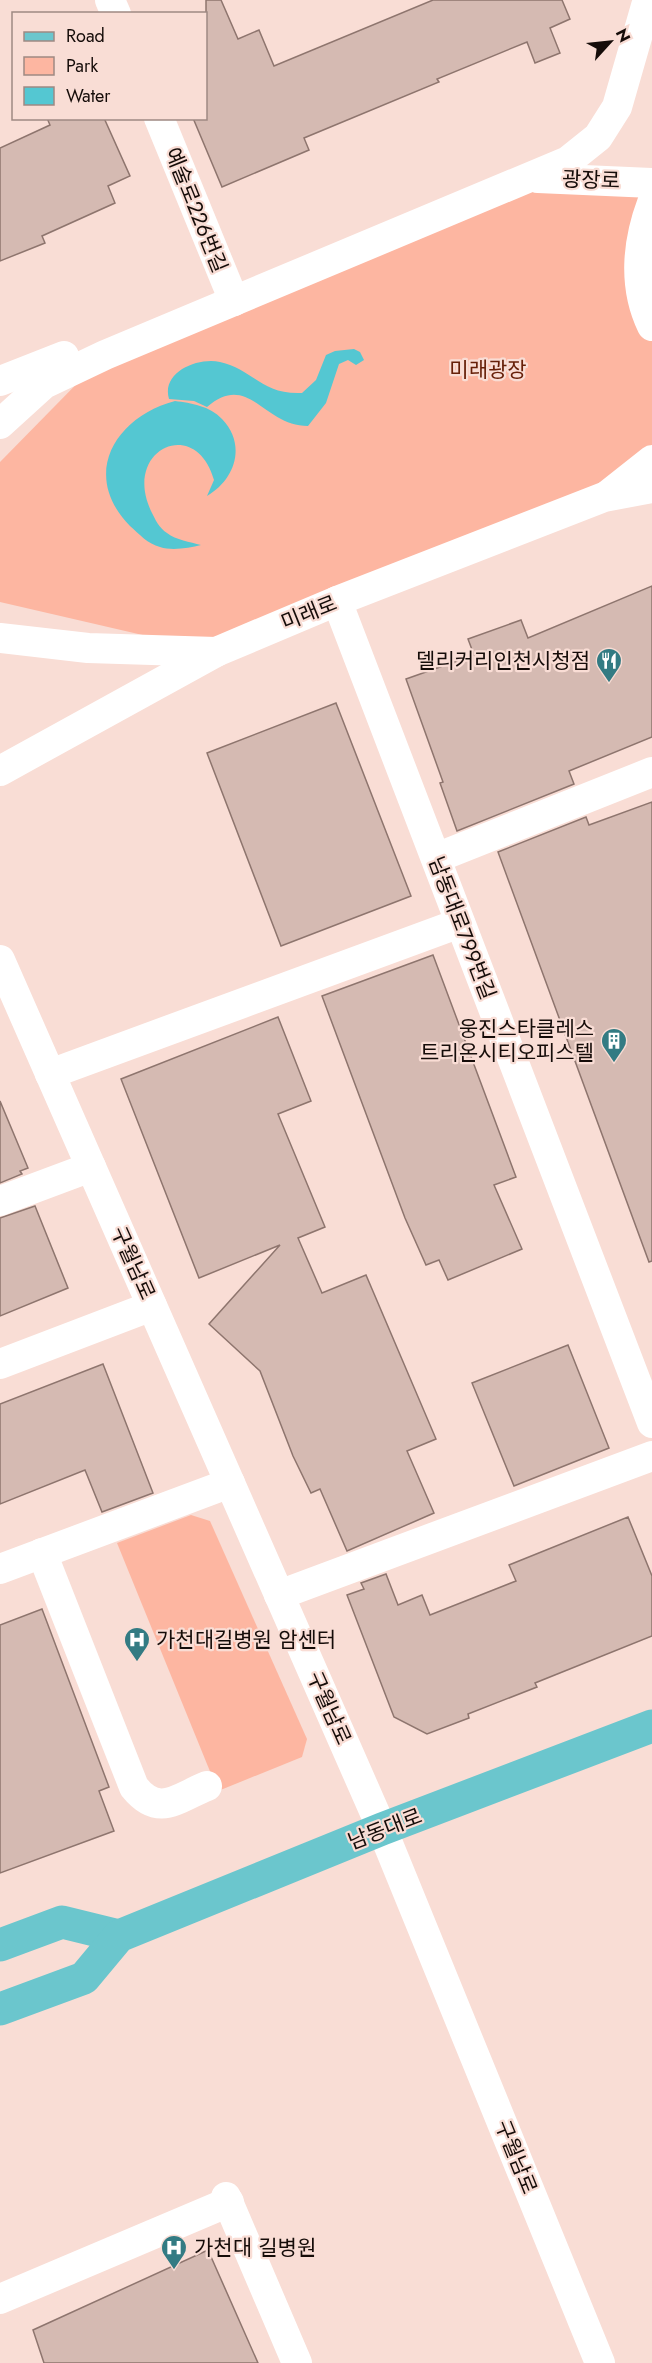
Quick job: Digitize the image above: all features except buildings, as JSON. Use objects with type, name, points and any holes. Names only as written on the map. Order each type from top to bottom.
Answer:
[{"type":"main road","name":"남동대로","points":[[0,2008],[84,1978],[119,1936],[382,1829],[652,1726]]},
{"type":"main road","points":[[0,1946],[62,1922],[119,1936]]},
{"type":"street","points":[[647,8],[652,39]]},
{"type":"street","points":[[0,424],[44,384],[105,355],[568,161],[598,137],[617,107],[647,8]]},
{"type":"street","name":"예술로226번길","points":[[160,120],[234,301]]},
{"type":"street","name":"광장로","points":[[530,178],[652,183]]},
{"type":"street","points":[[652,203],[643,228],[639,264],[643,307],[652,326]]},
{"type":"street","points":[[0,381],[72,353],[105,355]]},
{"type":"street","points":[[604,497],[652,460]]},
{"type":"street","points":[[604,497],[652,488]]},
{"type":"street","name":"미래로","points":[[5,636],[88,648],[216,652],[337,601],[604,497]]},
{"type":"street","name":"남동대로799번길","points":[[337,601],[652,1423]]},
{"type":"street","points":[[0,771],[216,652]]},
{"type":"street","points":[[436,858],[652,772]]},
{"type":"street","points":[[50,1074],[460,923]]},
{"type":"street","name":"구월남로","points":[[0,960],[382,1829],[600,2363]]},
{"type":"street","points":[[0,1201],[91,1167]]},
{"type":"street","points":[[0,1364],[152,1306]]},
{"type":"street","points":[[279,1595],[652,1456]]},
{"type":"street","points":[[0,1569],[230,1484]]},
{"type":"street","points":[[42,1553],[134,1787],[145,1801],[161,1805],[207,1786]]},
{"type":"street","points":[[0,2299],[227,2200],[297,2363]]},
{"type":"green space","name":"미래광장","points":[[530,178],[652,183],[652,457],[604,497],[216,652],[0,602],[0,462],[105,355]]},
{"type":"green space","points":[[191,1515],[210,1521],[307,1739],[302,1757],[218,1791],[117,1543]]},
{"type":"water","points":[[354,349],[360,352],[364,360],[356,365],[348,360],[339,364],[326,403],[308,426],[292,424],[279,418],[246,397],[234,395],[222,397],[207,407],[194,401],[169,399],[170,381],[176,374],[192,364],[211,361],[231,365],[277,390],[302,393],[316,380],[326,355],[335,351]]},
{"type":"water","points":[[175,401],[200,406],[212,411],[222,419],[230,429],[236,451],[231,471],[225,481],[207,496],[214,480],[205,460],[192,449],[179,445],[165,448],[153,457],[146,471],[145,489],[154,517],[162,529],[171,535],[201,545],[175,549],[152,544],[130,526],[115,507],[108,487],[106,468],[111,450],[121,434],[136,420],[154,409]]},
{"type":"place","name":"델리커리인천시청점","points":[[609,684]]},
{"type":"place","name":"웅진스타클레스 트리온시티오피스텔","points":[[614,1064]]},
{"type":"place","name":"가천대길병원 암센터","points":[[137,1663]]},
{"type":"place","name":"가천대 길병원","points":[[174,2271]]}]
